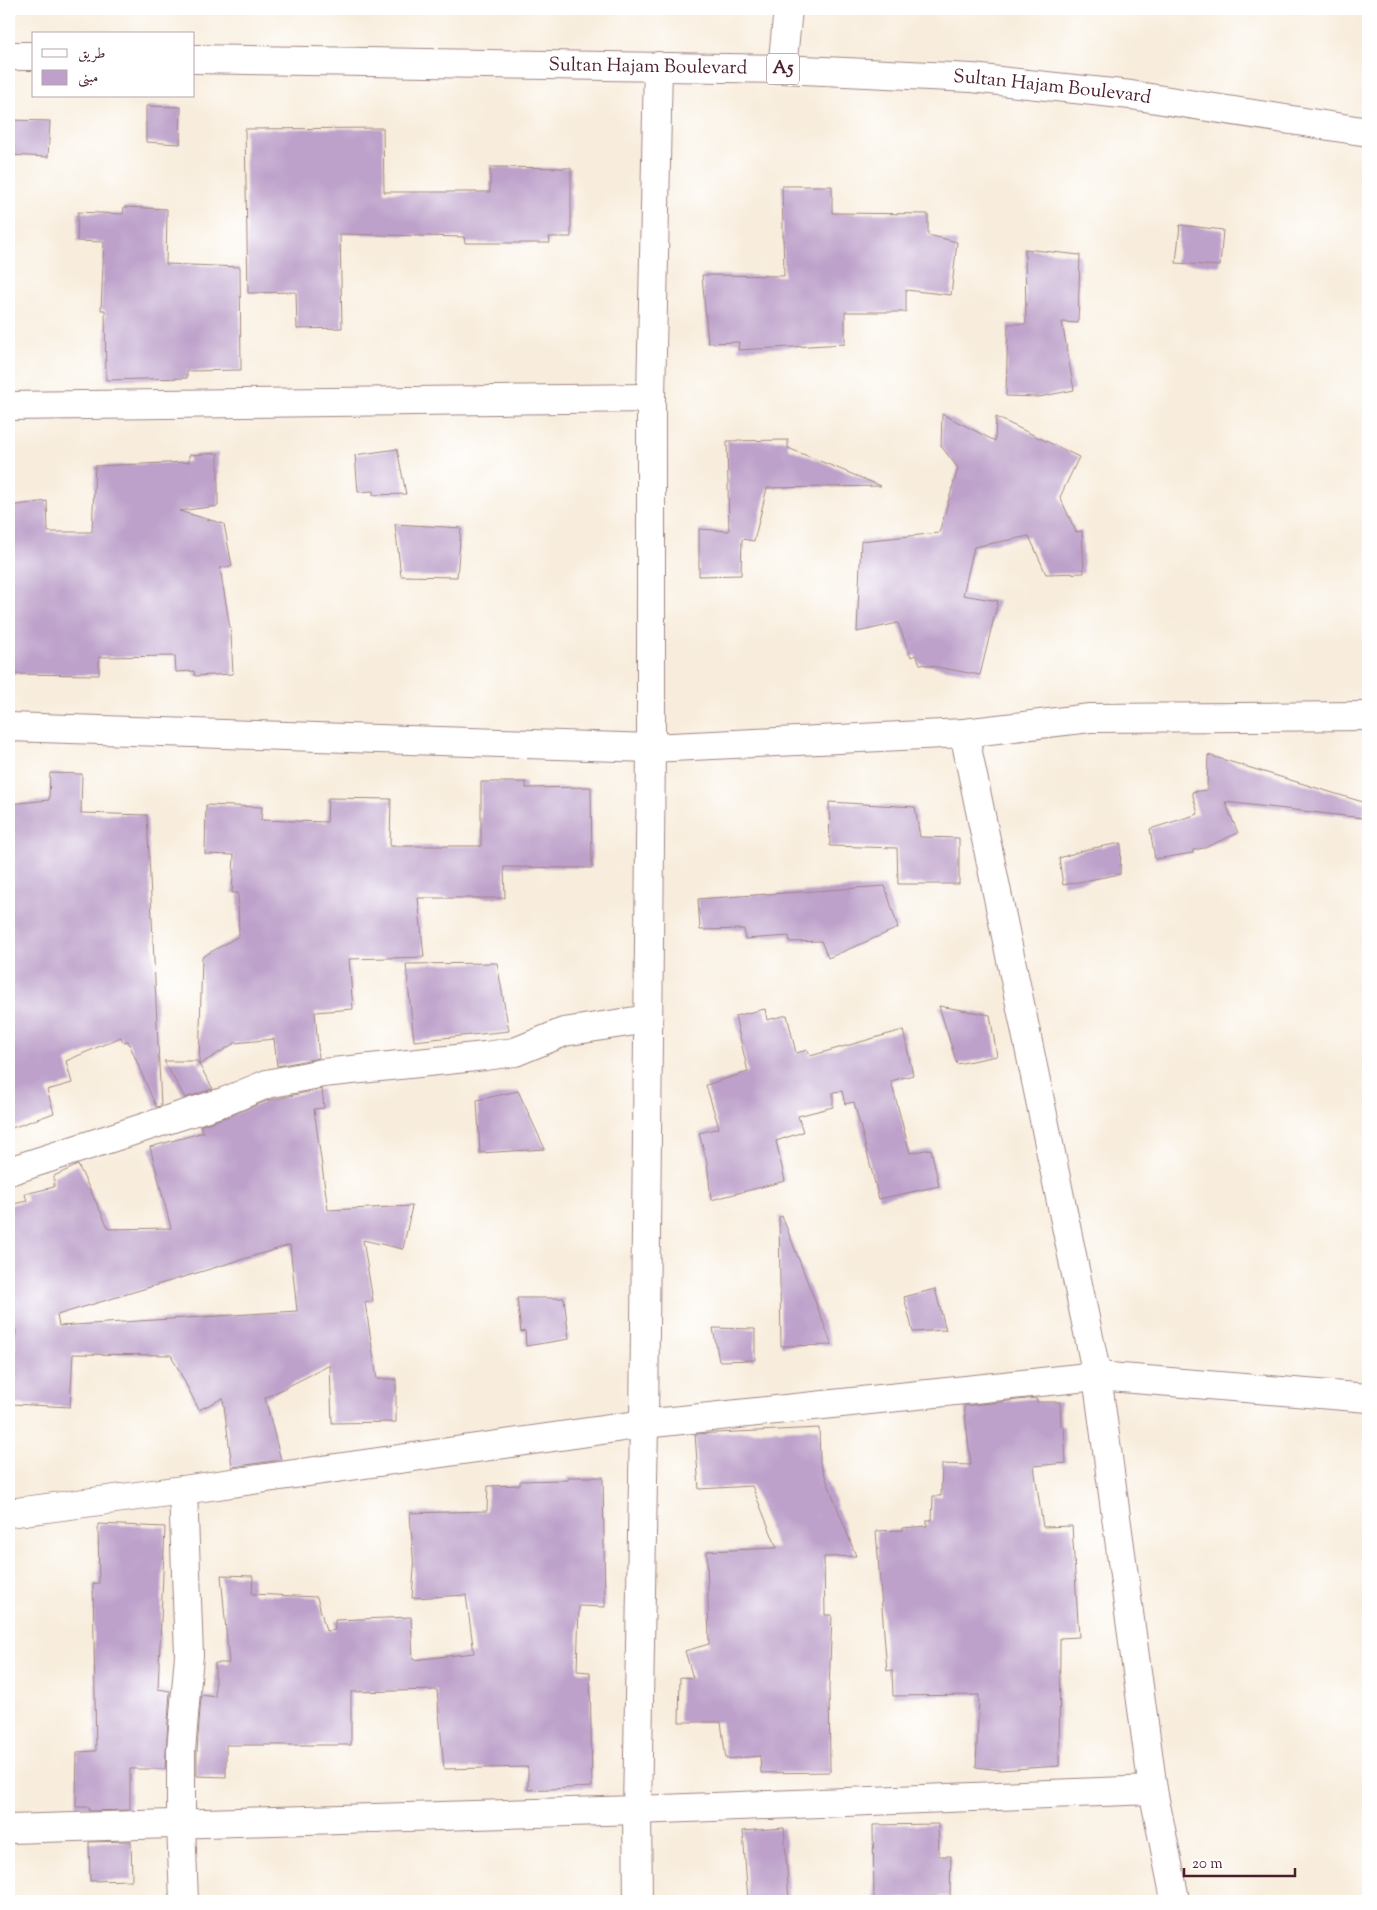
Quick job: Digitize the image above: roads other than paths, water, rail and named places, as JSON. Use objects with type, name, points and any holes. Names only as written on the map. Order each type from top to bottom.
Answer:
[{"type":"main road","points":[[782,69],[788,9]]},
{"type":"main road","points":[[9,56],[32,56]]},
{"type":"main road","name":"Sultan Hajam Boulevard","points":[[195,59],[782,69],[972,78],[1131,95],[1368,132]]},
{"type":"main road","points":[[638,1901],[637,1810],[644,1424],[651,748],[651,398],[658,66]]},
{"type":"main road","points":[[9,406],[651,398]]},
{"type":"main road","points":[[9,726],[651,748],[964,733],[1090,718],[1368,716]]},
{"type":"main road","points":[[964,733],[1097,1376],[1153,1790],[1176,1899]]},
{"type":"main road","points":[[9,1171],[226,1101],[267,1084],[323,1073],[516,1052],[564,1032],[648,1018]]},
{"type":"main road","points":[[9,1513],[644,1424],[1097,1376],[1368,1398]]},
{"type":"main road","points":[[183,1490],[188,1654],[181,1751],[184,1901]]},
{"type":"main road","points":[[9,1829],[637,1810],[1153,1790]]}]
